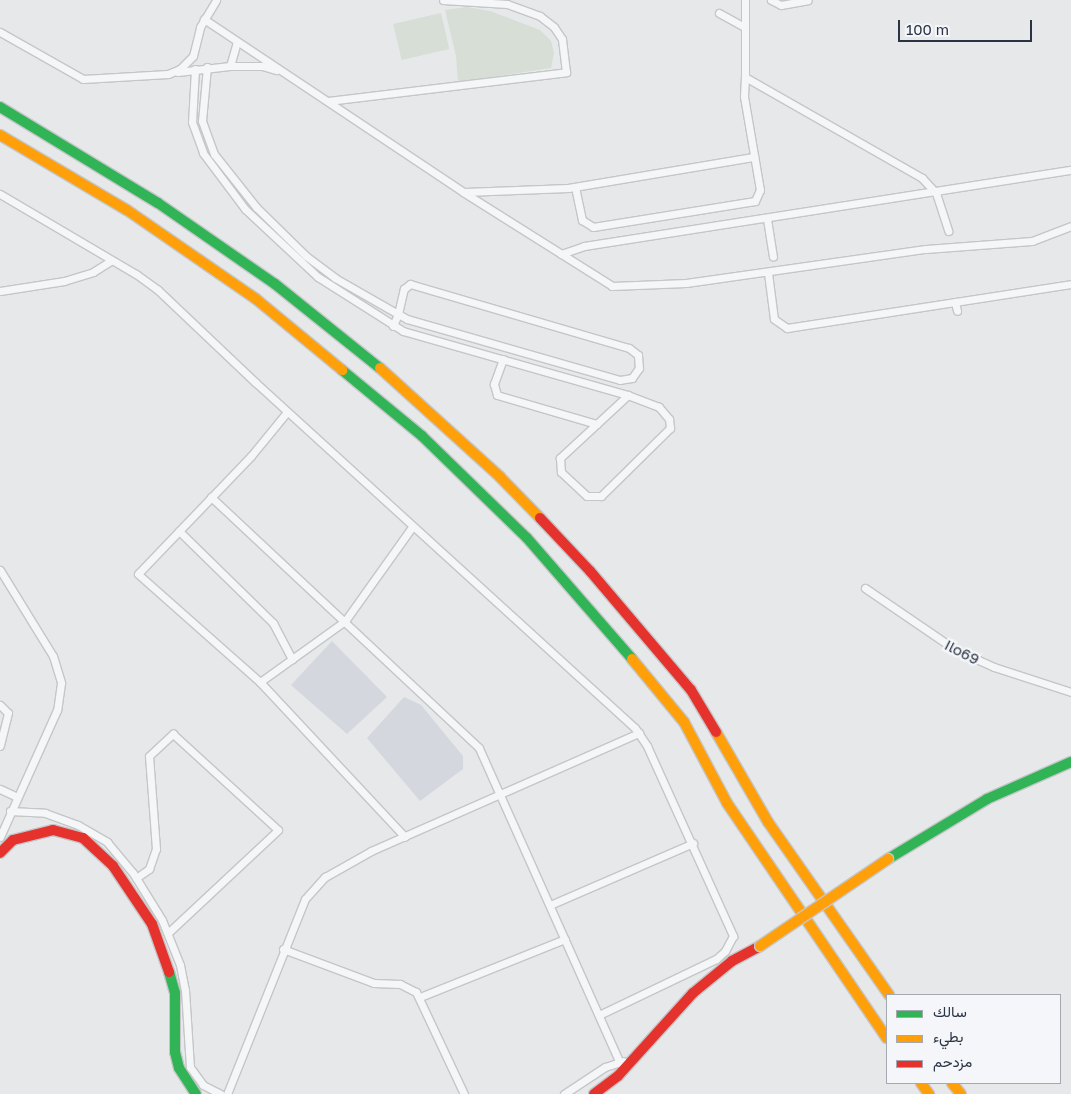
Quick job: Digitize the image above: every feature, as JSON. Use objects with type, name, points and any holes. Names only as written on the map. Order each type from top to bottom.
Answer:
[{"type":"main road","points":[[0,107],[143,193],[237,256],[371,359],[500,476],[590,571],[691,690],[768,822],[888,994]]},
{"type":"main road","points":[[0,135],[127,210],[256,300],[422,436],[527,538],[623,647],[684,722],[727,803],[886,1037]]},
{"type":"main road","points":[[601,1093],[693,993],[732,961],[760,946],[888,859],[987,799],[1071,762]]},
{"type":"main road","points":[[0,852],[13,840],[26,835],[53,830],[84,838],[113,866],[152,924],[163,950],[175,993],[175,1052],[179,1068],[196,1094]]},
{"type":"main road","points":[[953,1084],[961,1094]]},
{"type":"street","points":[[175,72],[193,56],[204,19],[216,0]]},
{"type":"street","points":[[328,101],[566,72],[562,39],[554,27],[540,16],[507,4],[443,0]]},
{"type":"street","points":[[575,187],[580,218],[586,225],[594,227],[749,204],[758,198],[760,190],[744,96],[745,0]]},
{"type":"street","points":[[771,0],[780,5],[808,0]]},
{"type":"street","points":[[719,13],[744,27]]},
{"type":"street","points":[[204,19],[463,192],[606,283],[618,287],[768,273],[926,249],[1032,241],[1071,226]]},
{"type":"street","points":[[0,32],[83,79],[230,66],[265,67],[286,74]]},
{"type":"street","points":[[230,66],[237,42]]},
{"type":"street","points":[[207,67],[202,121],[214,154],[256,207],[306,256],[335,278],[398,314],[620,380],[632,378],[639,368],[638,355],[629,348],[417,284],[410,284],[404,289],[398,314],[393,326]]},
{"type":"street","points":[[195,69],[194,131],[202,153],[251,215],[312,272],[402,331],[628,395],[659,407],[669,419],[670,428],[600,496],[594,498],[583,494],[563,474],[559,462],[628,395]]},
{"type":"street","points":[[745,77],[922,178],[936,193],[948,231]]},
{"type":"street","points":[[463,192],[575,187],[754,157]]},
{"type":"street","points":[[561,254],[584,246],[936,193],[1071,170]]},
{"type":"street","points":[[0,194],[112,260],[158,290],[412,527],[618,710],[639,733],[733,930],[733,939],[716,958],[599,1015]]},
{"type":"street","points":[[767,219],[772,256]]},
{"type":"street","points":[[0,291],[64,281],[92,272],[112,260]]},
{"type":"street","points":[[768,273],[774,319],[787,328],[1071,284]]},
{"type":"street","points":[[955,302],[957,311]]},
{"type":"street","points":[[503,360],[494,384],[497,395],[596,424]]},
{"type":"street","points":[[287,412],[212,497],[138,574],[260,682],[405,836]]},
{"type":"street","points":[[212,497],[475,742],[501,795],[619,1062]]},
{"type":"street","points":[[260,682],[345,621],[412,527]]},
{"type":"street","points":[[179,531],[273,624],[292,659]]},
{"type":"street","points":[[0,570],[53,656],[61,683],[57,710],[10,810],[0,837]]},
{"type":"street","name":"Ilo69","points":[[865,588],[956,650],[988,665],[1071,692]]},
{"type":"street","points":[[0,705],[8,713],[0,746]]},
{"type":"street","points":[[227,1094],[283,948],[305,899],[324,877],[405,836],[639,733]]},
{"type":"street","points":[[136,878],[149,869],[156,850],[149,756],[173,734],[278,830],[168,933]]},
{"type":"street","points":[[0,789],[17,797]]},
{"type":"street","points":[[10,810],[45,813],[78,824],[107,842],[136,878],[168,933],[183,977],[190,1067],[203,1085],[221,1094]]},
{"type":"street","points":[[550,905],[692,843]]},
{"type":"street","points":[[420,997],[565,940]]},
{"type":"street","points":[[283,948],[374,983],[405,986],[420,997],[464,1094]]},
{"type":"street","points":[[564,1094],[605,1067],[633,1060]]},
{"type":"shaded area","points":[[467,7],[490,11],[540,30],[551,41],[554,53],[551,68],[458,82],[456,56],[445,10]]},
{"type":"shaded area","points":[[441,13],[449,49],[402,60],[393,24]]},
{"type":"shaded area","points":[[332,641],[387,697],[347,734],[291,685]]},
{"type":"shaded area","points":[[404,697],[421,705],[463,756],[463,769],[420,801],[367,738]]},
{"type":"traffic: fast","points":[[0,107],[158,203],[275,284],[380,368]]},
{"type":"traffic: fast","points":[[342,370],[422,436],[527,538],[632,659]]},
{"type":"traffic: fast","points":[[888,859],[987,799],[1071,762]]},
{"type":"traffic: fast","points":[[169,972],[175,993],[175,1052],[179,1068],[196,1094]]},
{"type":"traffic: slow","points":[[0,135],[127,210],[256,299],[342,370]]},
{"type":"traffic: slow","points":[[380,368],[500,477],[540,518]]},
{"type":"traffic: slow","points":[[632,659],[684,722],[727,803],[886,1037]]},
{"type":"traffic: slow","points":[[716,732],[768,822],[888,994]]},
{"type":"traffic: slow","points":[[760,946],[888,859]]},
{"type":"traffic: slow","points":[[922,1084],[929,1094]]},
{"type":"traffic: slow","points":[[953,1084],[961,1094]]},
{"type":"traffic: jam","points":[[540,518],[590,571],[691,690],[716,732]]},
{"type":"traffic: jam","points":[[0,853],[13,840],[53,830],[83,838],[113,866],[152,924],[169,972]]},
{"type":"traffic: jam","points":[[594,1094],[618,1076],[693,993],[732,961],[760,946]]}]
